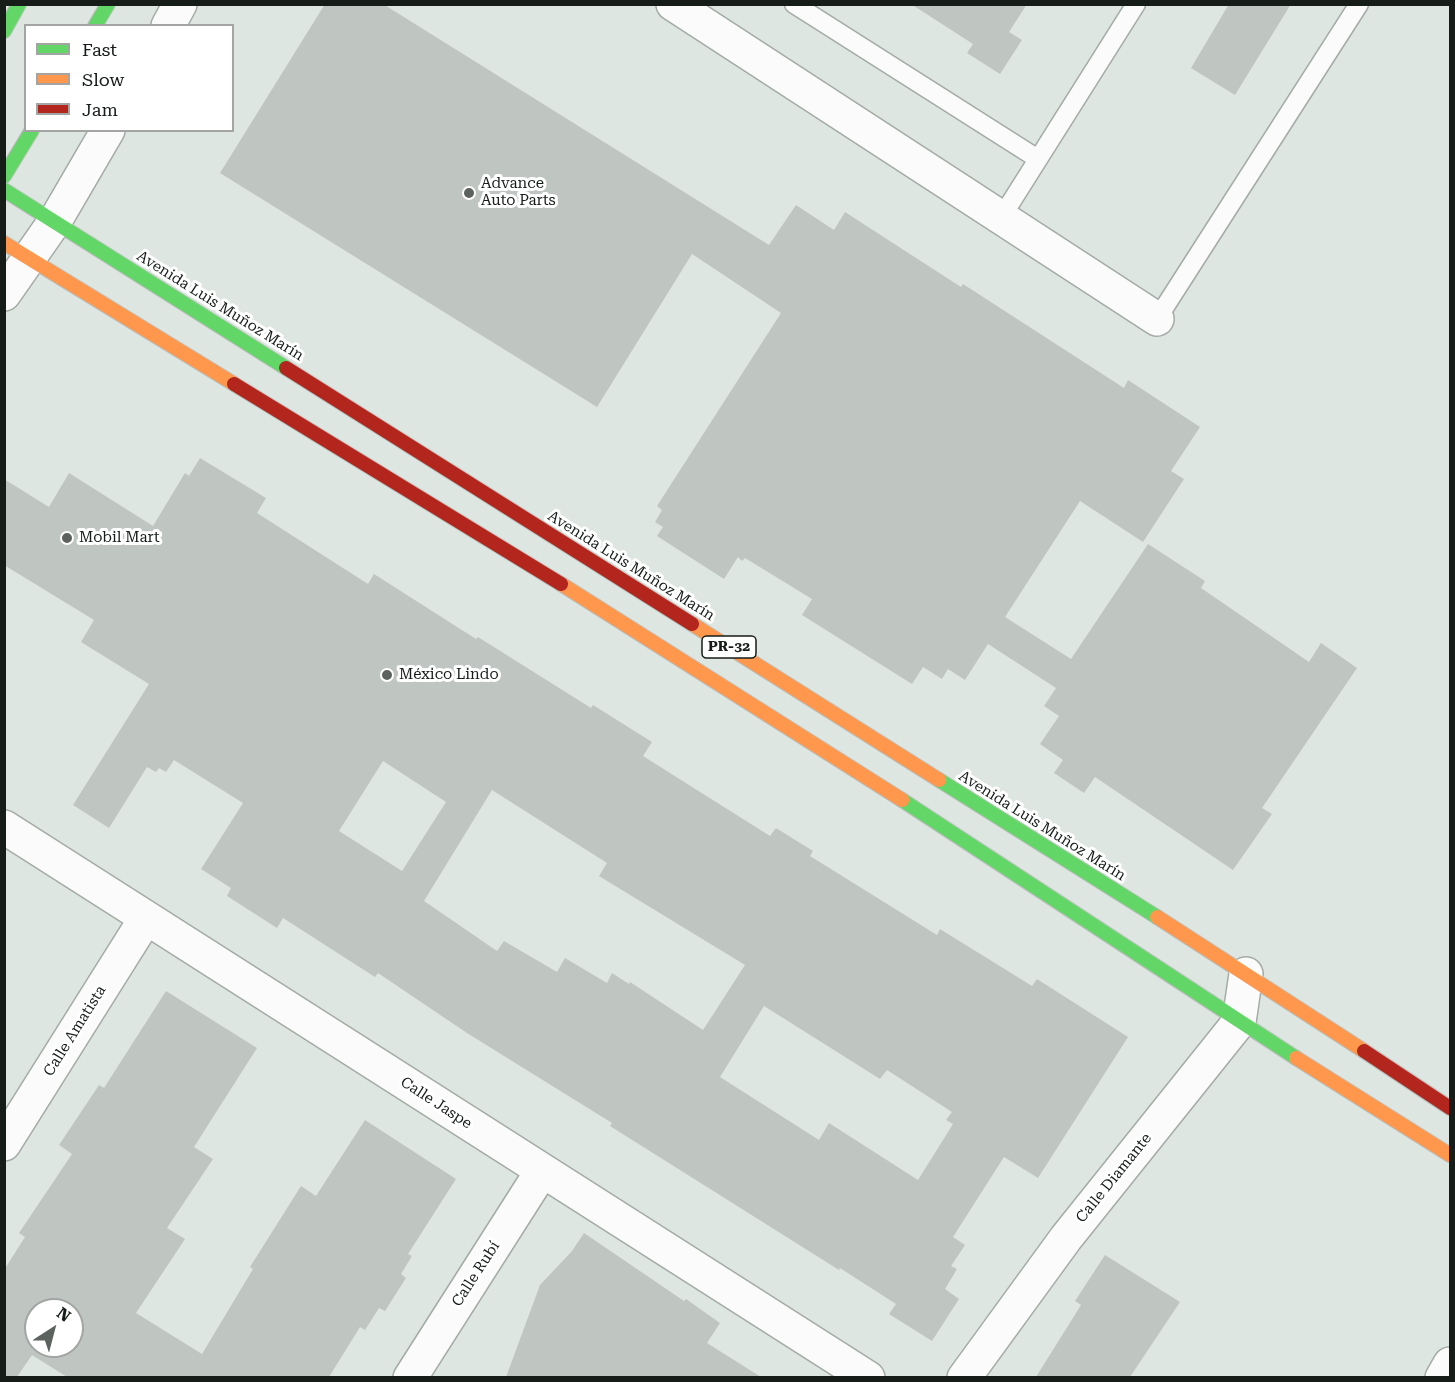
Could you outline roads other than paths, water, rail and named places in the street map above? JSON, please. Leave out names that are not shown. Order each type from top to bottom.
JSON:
[{"type":"main road","points":[[4,31],[19,4]]},
{"type":"main road","points":[[96,24],[108,4]]},
{"type":"main road","points":[[4,176],[31,132]]},
{"type":"main road","name":"Avenida Luis Muñoz Marín","points":[[4,190],[1246,974],[1450,1108]]},
{"type":"main road","name":"PR-32","points":[[17,251],[661,646],[943,826],[1239,1022],[1450,1155]]},
{"type":"street","points":[[169,24],[180,4]]},
{"type":"street","points":[[673,4],[1157,320]]},
{"type":"street","points":[[4,294],[17,251],[56,221],[107,132]]},
{"type":"street","name":"Calle Jaspe","points":[[4,827],[868,1377]]},
{"type":"street","name":"Calle Amatista","points":[[4,1144],[146,918]]},
{"type":"street","points":[[1239,1022],[1246,974]]},
{"type":"street","name":"Calle Diamante","points":[[964,1377],[1066,1238],[1239,1022]]},
{"type":"street","name":"Calle Rubí","points":[[410,1377],[542,1171]]},
{"type":"street","points":[[1442,1377],[1450,1364]]},
{"type":"lane","points":[[794,4],[1038,159]]},
{"type":"lane","points":[[1001,218],[1136,4]]},
{"type":"lane","points":[[1157,320],[1359,4]]},
{"type":"place","name":"Advance Auto Parts","points":[[469,193]]},
{"type":"place","name":"Mobil Mart","points":[[67,538]]},
{"type":"place","name":"México Lindo","points":[[387,675]]}]
